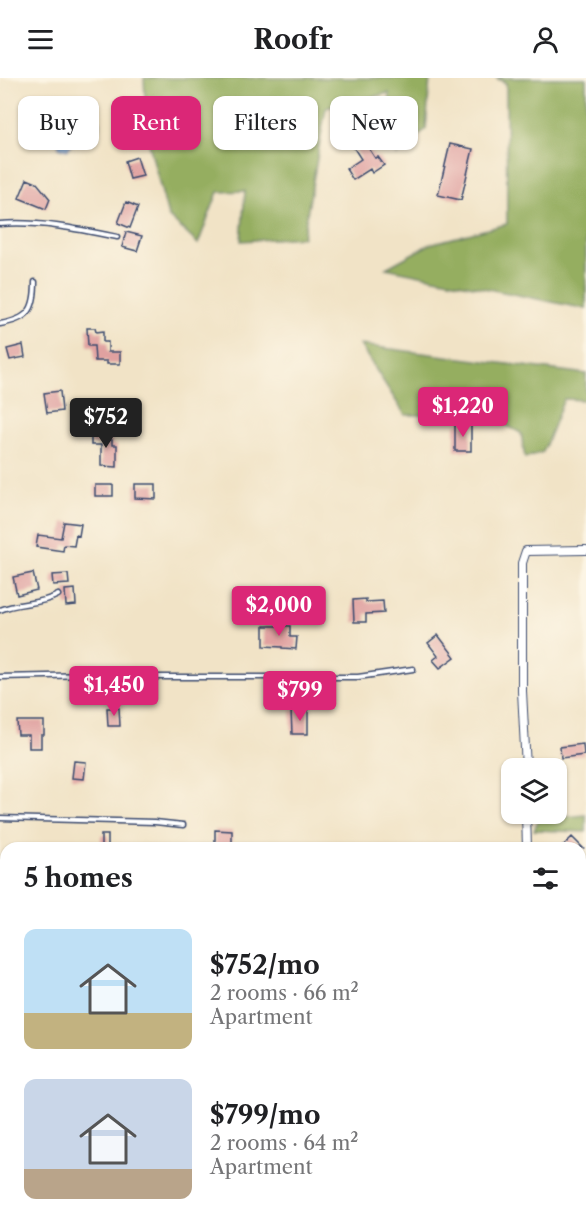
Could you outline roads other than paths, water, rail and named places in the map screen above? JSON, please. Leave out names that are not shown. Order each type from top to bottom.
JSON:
[{"type":"street","points":[[525,758],[522,692],[522,563],[526,551],[586,550]]},
{"type":"street","points":[[526,824],[527,842]]},
{"type":"lane","points":[[0,224],[21,222],[50,225],[117,237]]},
{"type":"lane","points":[[0,324],[20,318],[27,313],[33,305],[35,282]]},
{"type":"lane","points":[[0,610],[36,603],[58,595]]},
{"type":"lane","points":[[0,677],[93,675],[358,677],[413,669]]},
{"type":"lane","points":[[0,818],[155,822],[183,825]]}]
